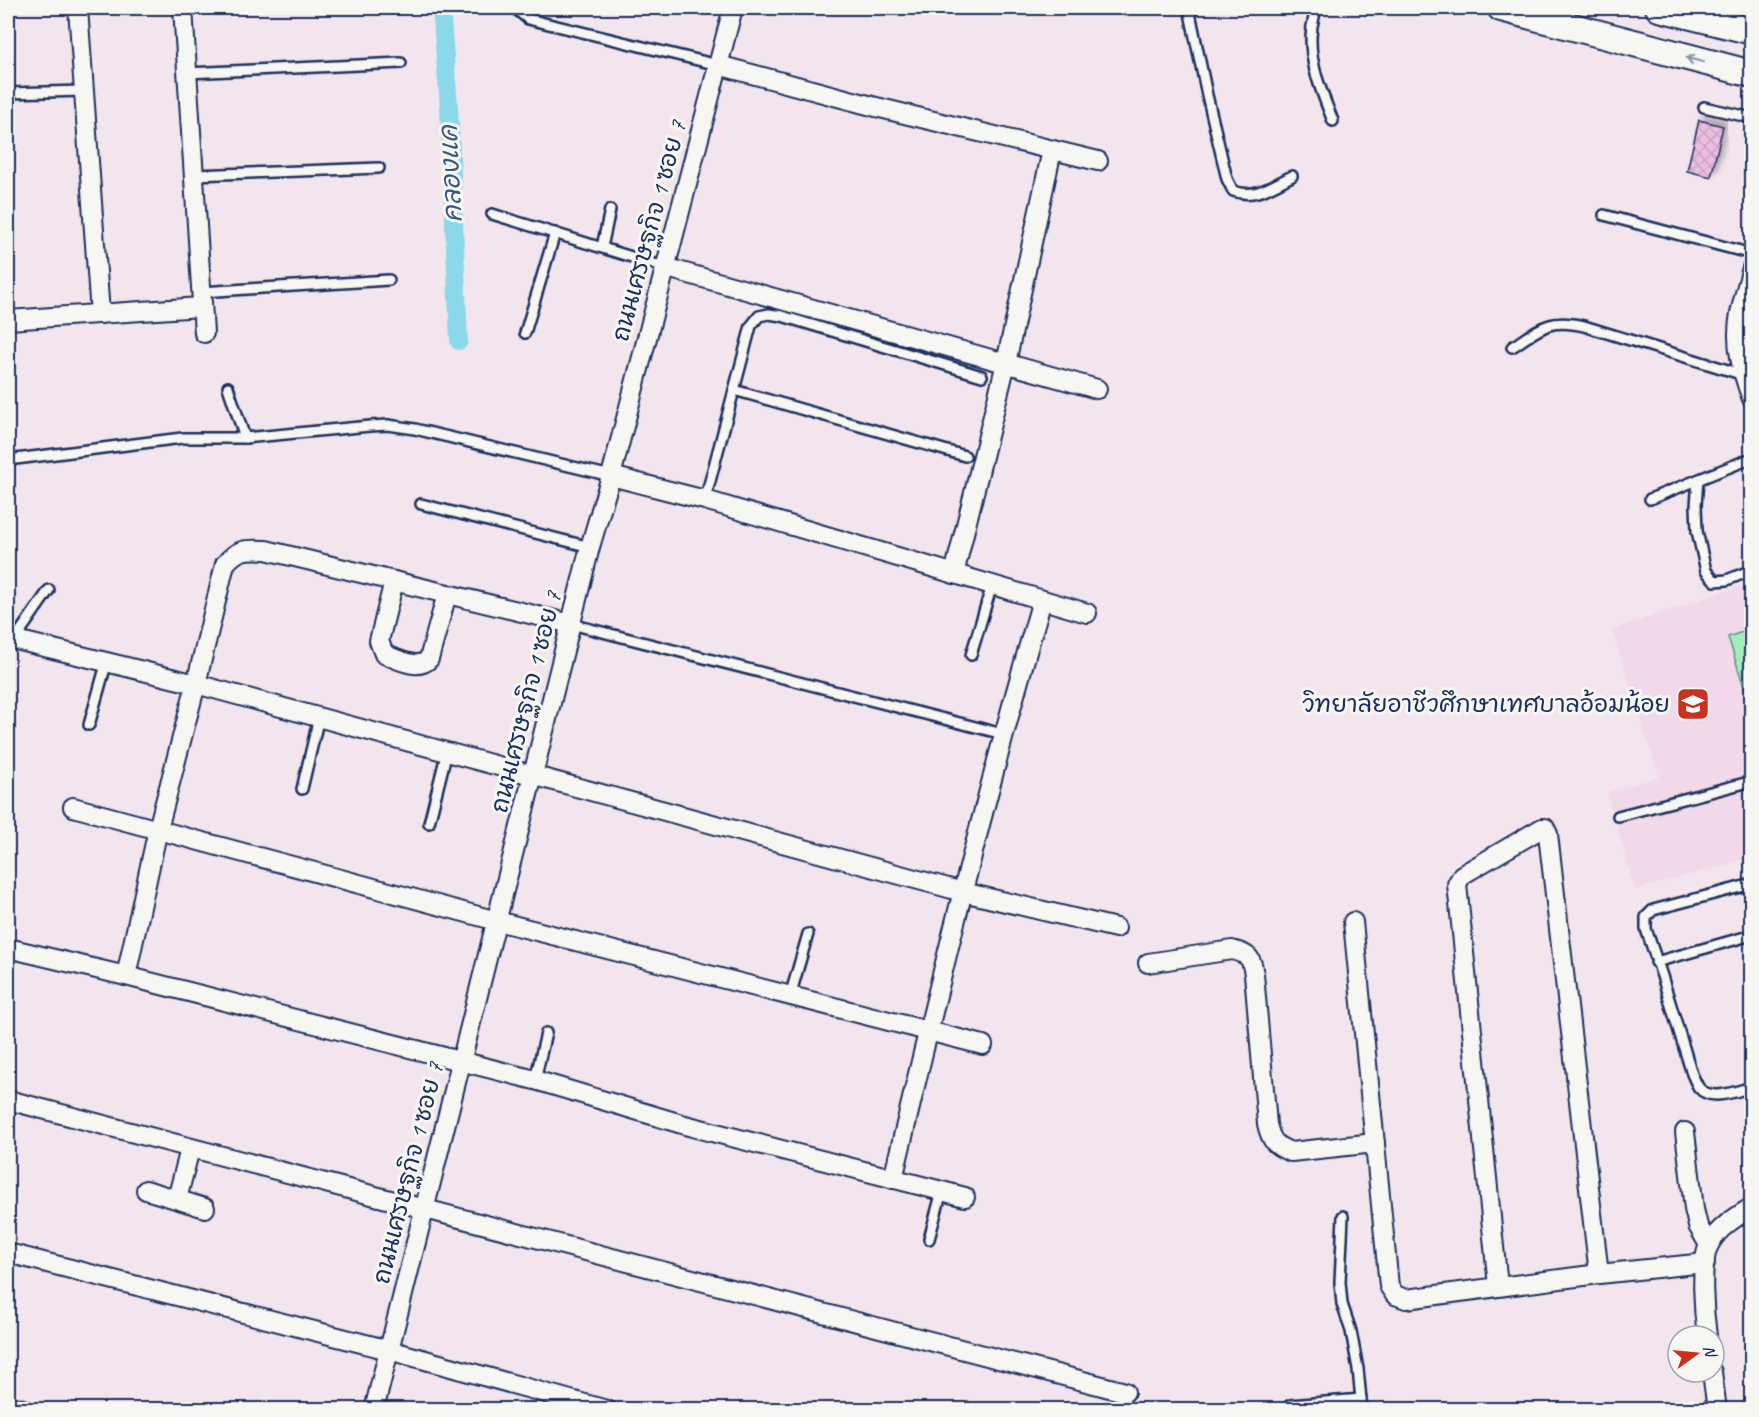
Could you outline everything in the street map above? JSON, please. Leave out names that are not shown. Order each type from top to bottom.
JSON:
[{"type":"main road","points":[[1501,8],[1752,74]]},
{"type":"main road","points":[[1659,8],[1752,31]]},
{"type":"street","points":[[78,8],[100,314]]},
{"type":"street","points":[[183,8],[204,333]]},
{"type":"street","name":"ถนนเศรษฐกิจ 1 ซอย 7","points":[[374,1410],[590,548],[611,476],[733,8]]},
{"type":"street","points":[[718,64],[872,106],[1098,161]]},
{"type":"street","points":[[954,574],[1006,363],[1052,150]]},
{"type":"street","points":[[664,267],[1097,389]]},
{"type":"street","points":[[1752,268],[1745,317],[1737,337],[1744,375],[1752,399]]},
{"type":"street","points":[[8,320],[100,314],[201,299]]},
{"type":"street","points":[[611,476],[705,500],[1087,613]]},
{"type":"street","points":[[126,976],[158,829],[225,564],[233,554],[248,549],[266,550],[571,624]]},
{"type":"street","points":[[394,581],[379,641],[384,654],[417,665],[425,664],[429,659],[447,594]]},
{"type":"street","points":[[893,1179],[1003,734],[1042,600]]},
{"type":"street","points":[[11,638],[196,684],[963,892],[1116,928]]},
{"type":"street","points":[[73,807],[497,921],[983,1045]]},
{"type":"street","points":[[1498,1286],[1457,884],[1462,875],[1542,828],[1545,828],[1548,834],[1599,1274]]},
{"type":"street","points":[[1353,922],[1389,1286],[1395,1295],[1406,1299],[1498,1286],[1705,1263]]},
{"type":"street","points":[[8,948],[535,1080],[686,1125],[965,1197]]},
{"type":"street","points":[[1148,963],[1232,950],[1245,954],[1251,959],[1254,974],[1267,1124],[1274,1142],[1278,1147],[1291,1152],[1375,1143]]},
{"type":"street","points":[[8,1100],[1125,1392]]},
{"type":"street","points":[[1685,1132],[1694,1209],[1698,1226],[1708,1245]]},
{"type":"street","points":[[177,1199],[190,1149]]},
{"type":"street","points":[[146,1190],[205,1208]]},
{"type":"street","points":[[1706,1324],[1703,1291],[1708,1245],[1721,1229],[1752,1207]]},
{"type":"street","points":[[8,1253],[389,1350],[607,1410]]},
{"type":"street","points":[[1714,1384],[1717,1410]]},
{"type":"street","points":[[8,1405],[26,1410]]},
{"type":"lane","points":[[516,8],[528,19],[718,64]]},
{"type":"lane","points":[[1189,8],[1227,178],[1233,191],[1244,195],[1257,193],[1292,176]]},
{"type":"lane","points":[[1317,8],[1311,36],[1311,58],[1333,121]]},
{"type":"lane","points":[[188,73],[401,63]]},
{"type":"lane","points":[[8,93],[83,90]]},
{"type":"lane","points":[[1704,107],[1752,118]]},
{"type":"lane","points":[[194,175],[379,168]]},
{"type":"lane","points":[[602,248],[610,210]]},
{"type":"lane","points":[[492,214],[664,267]]},
{"type":"lane","points":[[1604,215],[1752,254]]},
{"type":"lane","points":[[525,333],[555,233]]},
{"type":"lane","points":[[201,299],[389,280]]},
{"type":"lane","points":[[705,500],[752,326],[759,316],[782,315],[982,376]]},
{"type":"lane","points":[[1512,347],[1553,323],[1566,322],[1744,375]]},
{"type":"lane","points":[[228,387],[245,438]]},
{"type":"lane","points":[[734,390],[965,456]]},
{"type":"lane","points":[[8,460],[182,438],[245,438],[388,425],[415,429],[611,476]]},
{"type":"lane","points":[[1650,499],[1752,458]]},
{"type":"lane","points":[[1698,480],[1697,531],[1706,571],[1715,581],[1727,580],[1752,570]]},
{"type":"lane","points":[[421,504],[590,548]]},
{"type":"lane","points":[[971,655],[992,585]]},
{"type":"lane","points":[[11,638],[49,590]]},
{"type":"lane","points":[[571,624],[1003,734]]},
{"type":"lane","points":[[89,725],[107,661]]},
{"type":"lane","points":[[302,789],[319,717]]},
{"type":"lane","points":[[429,823],[447,752]]},
{"type":"lane","points":[[1618,816],[1745,783],[1752,779]]},
{"type":"lane","points":[[1752,884],[1653,910],[1646,917],[1646,929],[1656,962],[1698,1087],[1706,1093],[1723,1095],[1752,1088]]},
{"type":"lane","points":[[790,996],[808,934]]},
{"type":"lane","points":[[1656,962],[1752,935]]},
{"type":"lane","points":[[535,1080],[546,1033]]},
{"type":"lane","points":[[929,1239],[942,1191]]},
{"type":"lane","points":[[1290,1405],[1362,1404],[1359,1369],[1351,1331],[1341,1304],[1343,1216]]},
{"type":"shaded area","name":"วิทยาลัยอาชีวศึกษาเทศบาลอ้อมน้อย","points":[[1751,582],[1751,858],[1635,890],[1607,792],[1659,777],[1612,630]]},
{"type":"green space","points":[[1752,629],[1751,709],[1728,637]]},
{"type":"building","points":[[1699,120],[1723,126],[1711,177],[1687,171]]},
{"type":"waterway","name":"คลองแค","points":[[441,8],[449,106],[459,341]]},
{"type":"place","name":"วิทยาลัยอาชีวศึกษาเทศบาลอ้อมน้อย","points":[[1693,704]]}]
